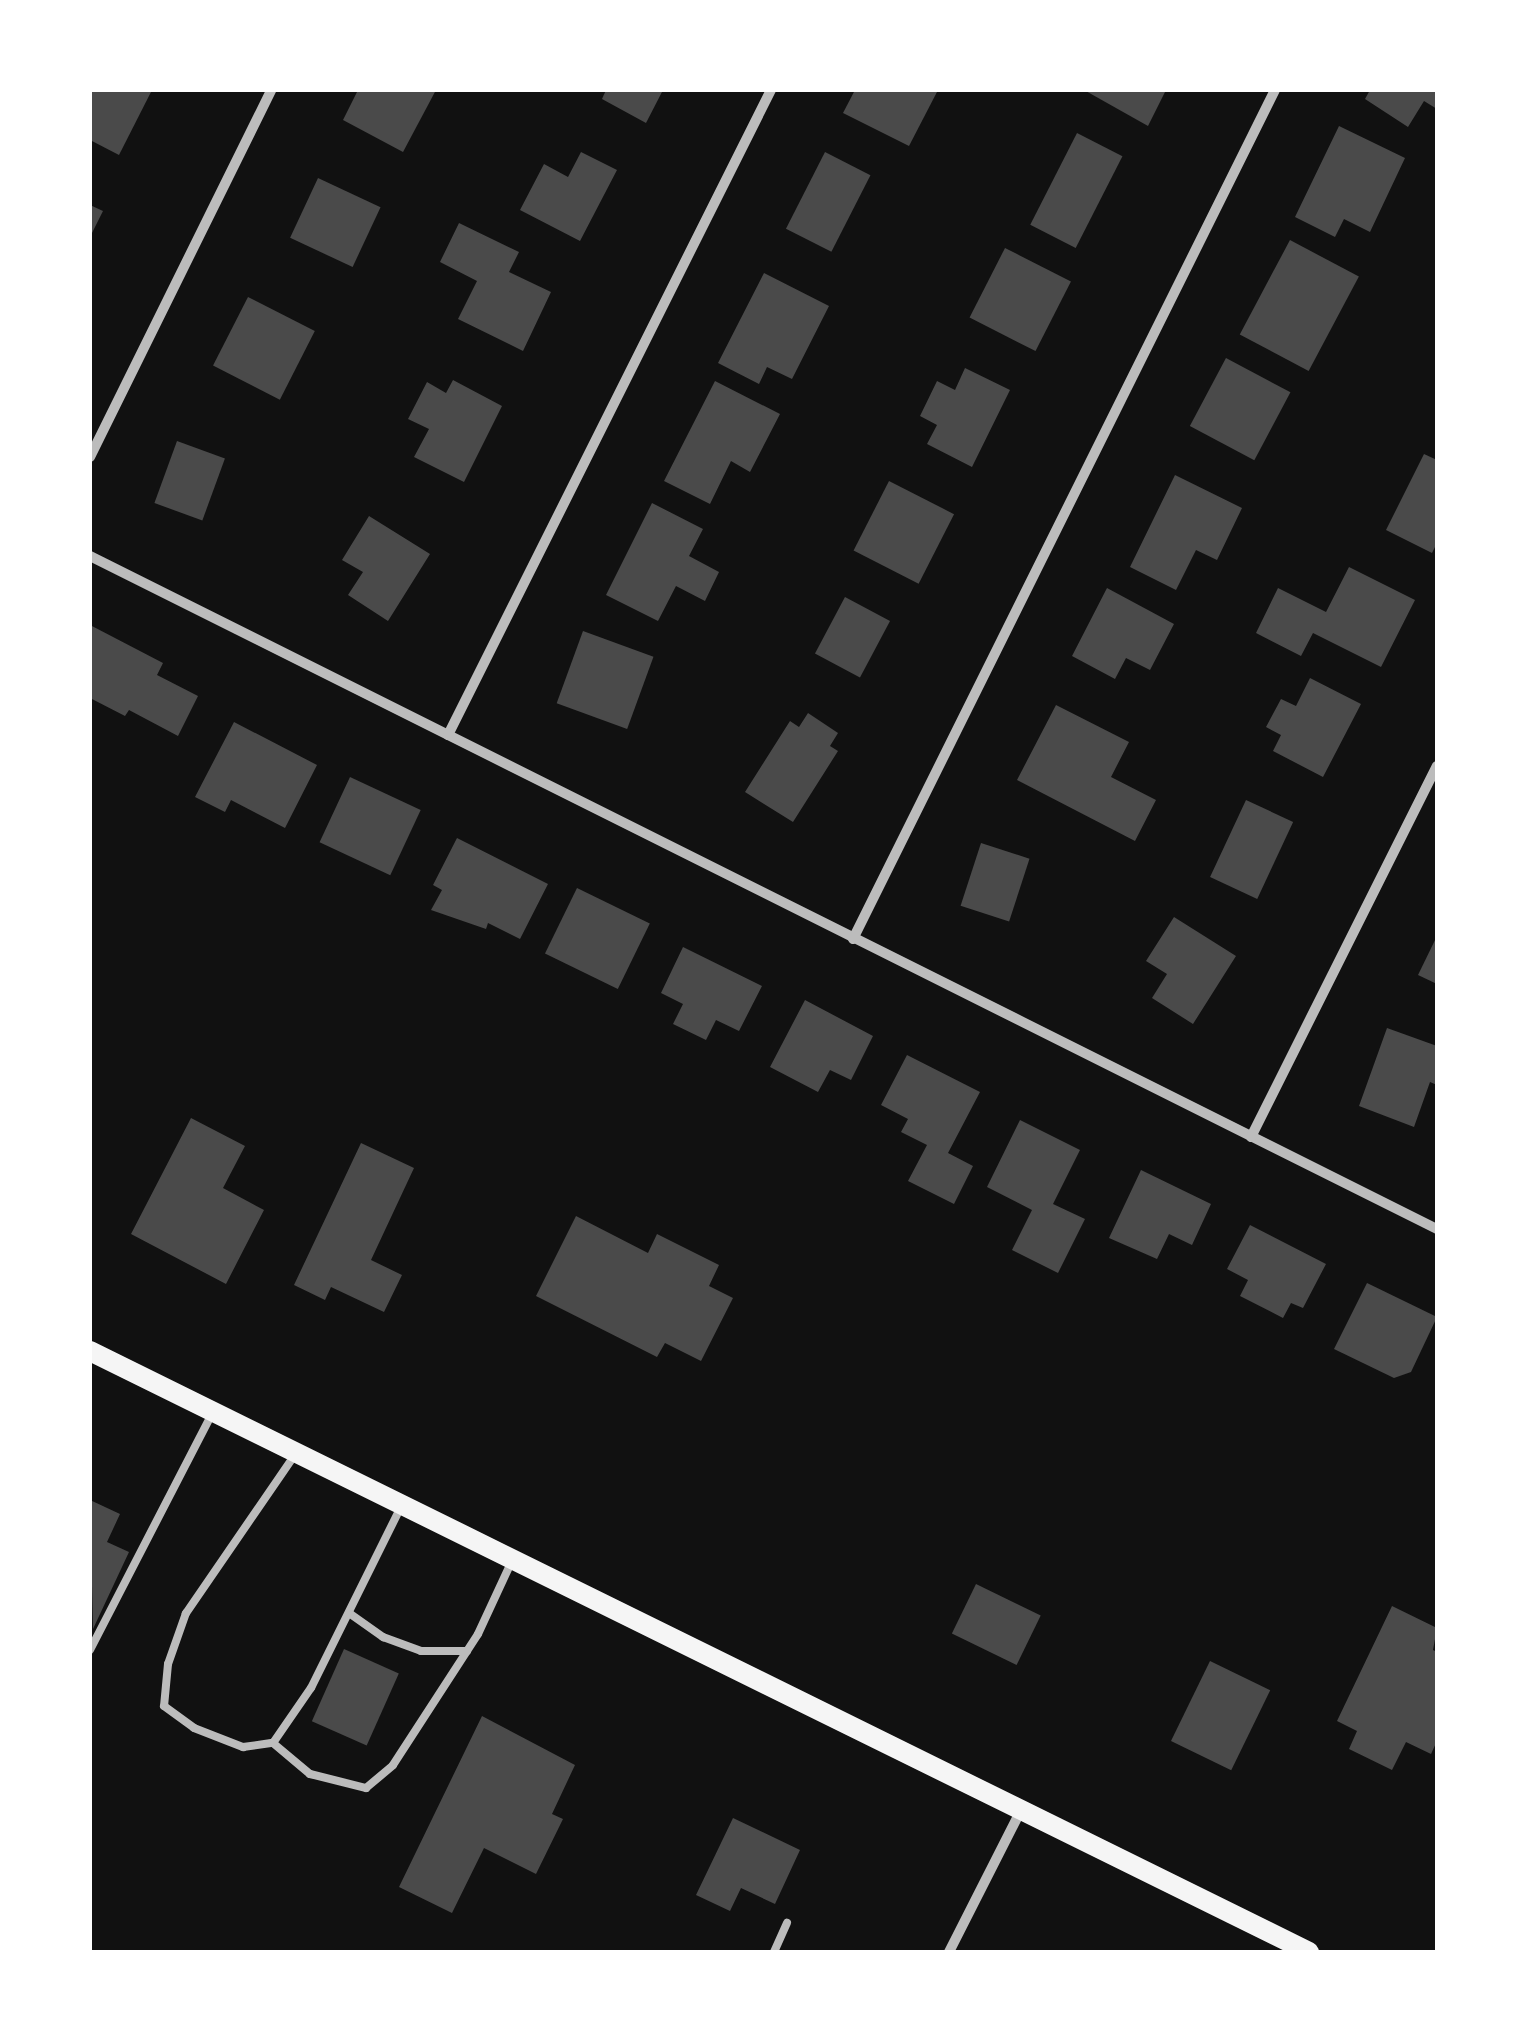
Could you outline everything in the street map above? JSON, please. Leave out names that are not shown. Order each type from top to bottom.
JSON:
[{"type":"main road","points":[[90,1351],[1310,1952]]},
{"type":"street","points":[[90,457],[271,90]]},
{"type":"street","points":[[448,735],[771,90]]},
{"type":"street","points":[[853,938],[1275,90]]},
{"type":"street","points":[[90,556],[1437,1229]]},
{"type":"street","points":[[1251,1137],[1437,766]]},
{"type":"street","points":[[949,1952],[1021,1809]]},
{"type":"lane","points":[[90,1650],[213,1412]]},
{"type":"lane","points":[[296,1452],[186,1613],[168,1664],[164,1706],[194,1728],[243,1746],[274,1743],[310,1774],[366,1788],[393,1765],[467,1650],[513,1559]]},
{"type":"lane","points":[[274,1743],[311,1688],[402,1504]]},
{"type":"lane","points":[[349,1613],[383,1637],[421,1651],[467,1650]]},
{"type":"lane","points":[[774,1952],[787,1923]]},
{"type":"building","points":[[90,90],[152,90],[119,155],[90,140]]},
{"type":"building","points":[[358,90],[436,90],[403,152],[343,120]]},
{"type":"building","points":[[606,90],[663,90],[646,123],[602,99]]},
{"type":"building","points":[[855,90],[938,90],[909,146],[843,113]]},
{"type":"building","points":[[1084,90],[1166,90],[1148,126]]},
{"type":"building","points":[[1370,90],[1437,90],[1437,109],[1424,101],[1408,127],[1365,99]]},
{"type":"building","points":[[1339,126],[1405,158],[1370,232],[1344,219],[1335,237],[1295,217]]},
{"type":"building","points":[[1077,133],[1122,156],[1076,248],[1030,225]]},
{"type":"building","points":[[581,152],[617,170],[580,241],[520,210],[544,164],[568,177]]},
{"type":"building","points":[[825,152],[870,175],[831,252],[786,229]]},
{"type":"building","points":[[318,178],[381,207],[353,267],[290,238]]},
{"type":"building","points":[[90,205],[103,211],[90,237]]},
{"type":"building","points":[[459,223],[519,252],[509,272],[551,292],[523,351],[458,319],[477,281],[440,262]]},
{"type":"building","points":[[1290,240],[1359,277],[1309,371],[1240,334]]},
{"type":"building","points":[[1005,248],[1071,282],[1036,351],[970,317]]},
{"type":"building","points":[[764,273],[829,306],[792,379],[767,367],[759,384],[718,363]]},
{"type":"building","points":[[248,297],[315,331],[280,400],[213,366]]},
{"type":"building","points":[[1226,358],[1290,392],[1254,460],[1190,426]]},
{"type":"building","points":[[965,368],[1010,390],[972,467],[927,444],[937,425],[920,416],[937,381],[955,390]]},
{"type":"building","points":[[453,380],[502,406],[464,482],[414,457],[429,429],[408,419],[427,382],[446,393]]},
{"type":"building","points":[[715,381],[780,414],[750,472],[731,461],[710,504],[664,481]]},
{"type":"building","points":[[177,441],[225,458],[202,520],[154,503]]},
{"type":"building","points":[[1424,454],[1437,460],[1437,543],[1432,553],[1386,530]]},
{"type":"building","points":[[1175,475],[1242,508],[1217,560],[1196,550],[1176,590],[1130,567]]},
{"type":"building","points":[[889,481],[954,514],[919,584],[854,550]]},
{"type":"building","points":[[652,503],[703,529],[689,556],[719,572],[705,601],[676,586],[658,621],[606,595]]},
{"type":"building","points":[[369,516],[430,554],[388,621],[348,595],[363,572],[342,560]]},
{"type":"building","points":[[1349,567],[1415,600],[1381,667],[1313,633],[1301,656],[1256,633],[1278,588],[1326,612]]},
{"type":"building","points":[[1107,588],[1174,624],[1150,670],[1126,658],[1115,679],[1072,656]]},
{"type":"building","points":[[845,597],[890,621],[860,677],[815,654]]},
{"type":"building","points":[[90,625],[163,663],[157,675],[198,696],[178,736],[129,710],[125,716],[90,698]]},
{"type":"building","points":[[583,631],[653,657],[627,729],[557,703]]},
{"type":"building","points":[[1310,678],[1361,704],[1323,777],[1273,751],[1281,735],[1266,727],[1281,699],[1296,706]]},
{"type":"building","points":[[1056,705],[1129,742],[1111,777],[1156,800],[1135,841],[1017,780]]},
{"type":"building","points":[[808,713],[838,733],[830,746],[838,751],[793,822],[745,792],[790,721],[799,727]]},
{"type":"building","points":[[234,722],[317,765],[285,828],[231,800],[225,812],[195,797]]},
{"type":"building","points":[[350,777],[421,810],[390,875],[320,842]]},
{"type":"building","points":[[1246,800],[1293,822],[1257,899],[1210,877]]},
{"type":"building","points":[[457,838],[548,884],[520,939],[488,923],[486,929],[431,910],[442,890],[433,885]]},
{"type":"building","points":[[981,843],[1030,859],[1009,922],[961,906]]},
{"type":"building","points":[[577,888],[650,924],[618,989],[545,954]]},
{"type":"building","points":[[1174,917],[1236,956],[1193,1024],[1152,998],[1167,974],[1146,961]]},
{"type":"building","points":[[1437,936],[1437,984],[1418,975]]},
{"type":"building","points":[[683,947],[762,986],[739,1031],[716,1020],[706,1040],[673,1024],[683,1004],[661,993]]},
{"type":"building","points":[[805,1000],[873,1036],[851,1080],[830,1070],[818,1092],[770,1067]]},
{"type":"building","points":[[1387,1028],[1437,1046],[1437,1085],[1430,1082],[1414,1127],[1359,1106]]},
{"type":"building","points":[[907,1055],[980,1092],[948,1153],[973,1166],[954,1204],[908,1181],[927,1145],[901,1132],[908,1119],[881,1105]]},
{"type":"building","points":[[191,1118],[245,1146],[223,1188],[264,1210],[226,1284],[131,1234]]},
{"type":"building","points":[[1020,1120],[1080,1150],[1053,1204],[1085,1219],[1058,1273],[1012,1250],[1032,1210],[987,1187]]},
{"type":"building","points":[[361,1143],[414,1168],[371,1260],[402,1275],[384,1312],[331,1287],[325,1300],[294,1285]]},
{"type":"building","points":[[1141,1170],[1211,1204],[1192,1245],[1169,1234],[1157,1259],[1109,1238]]},
{"type":"building","points":[[576,1216],[648,1253],[657,1234],[719,1265],[709,1286],[733,1298],[701,1361],[665,1343],[657,1357],[536,1296]]},
{"type":"building","points":[[1250,1225],[1326,1264],[1303,1308],[1291,1303],[1283,1318],[1240,1296],[1248,1280],[1227,1269]]},
{"type":"building","points":[[1367,1283],[1437,1317],[1411,1372],[1394,1378],[1334,1349]]},
{"type":"building","points":[[90,1500],[120,1514],[107,1542],[129,1552],[93,1629]]},
{"type":"building","points":[[976,1584],[1041,1616],[1017,1665],[952,1633]]},
{"type":"building","points":[[1392,1606],[1437,1628],[1433,1650],[1437,1652],[1437,1741],[1431,1754],[1406,1742],[1392,1770],[1349,1749],[1357,1731],[1337,1721]]},
{"type":"building","points":[[344,1649],[399,1673],[367,1746],[312,1721]]},
{"type":"building","points":[[1210,1661],[1270,1690],[1231,1770],[1171,1741]]},
{"type":"building","points":[[482,1716],[575,1765],[552,1814],[563,1819],[536,1874],[484,1848],[452,1913],[399,1887]]},
{"type":"building","points":[[733,1818],[800,1850],[775,1904],[741,1888],[730,1911],[696,1895]]}]
